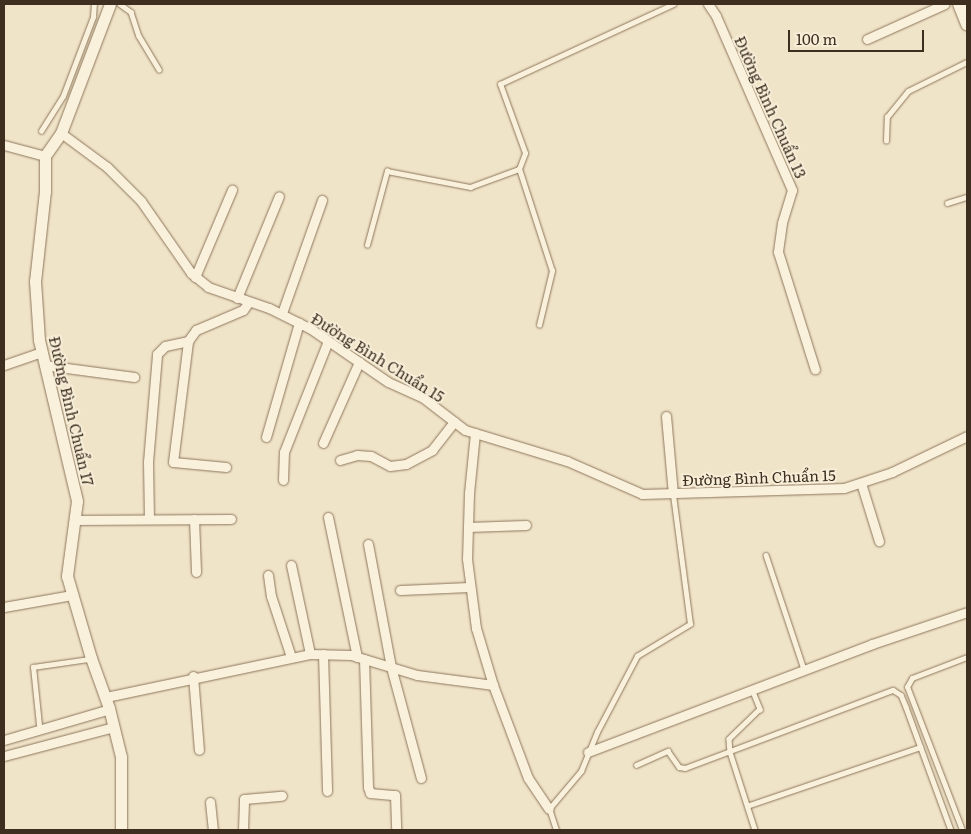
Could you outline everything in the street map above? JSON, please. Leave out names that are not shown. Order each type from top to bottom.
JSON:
[{"type":"main road","points":[[959,4],[967,24]]},
{"type":"street","points":[[4,145],[45,156],[61,133],[110,4]]},
{"type":"street","name":"Đường Bình Chuẩn 13","points":[[708,4],[716,16],[792,190],[782,223],[778,252],[815,369]]},
{"type":"street","points":[[867,39],[945,4]]},
{"type":"street","name":"Đường Bình Chuẩn 15","points":[[61,133],[107,167],[141,201],[195,277],[208,287],[248,303],[282,313],[328,340],[388,382],[422,398],[454,422],[475,434],[567,461],[642,494],[673,494],[696,490],[828,490],[861,483],[967,436]]},
{"type":"street","name":"Đường Bình Chuẩn 17","points":[[45,156],[45,191],[35,282],[41,352],[74,480],[77,501],[67,560],[72,596],[91,658],[106,696],[114,727],[123,780],[121,830]]},
{"type":"street","points":[[195,277],[232,190]]},
{"type":"street","points":[[237,298],[278,196]]},
{"type":"street","points":[[282,313],[322,200]]},
{"type":"street","points":[[226,467],[173,462],[188,341],[196,330],[243,310],[248,303]]},
{"type":"street","points":[[266,437],[299,323]]},
{"type":"street","points":[[283,480],[284,452],[328,340]]},
{"type":"street","points":[[148,519],[148,462],[157,354],[165,346],[188,341]]},
{"type":"street","points":[[4,365],[41,352]]},
{"type":"street","points":[[323,442],[359,362]]},
{"type":"street","points":[[44,365],[134,377]]},
{"type":"street","points":[[666,416],[673,494]]},
{"type":"street","points":[[340,460],[357,455],[371,456],[390,466],[406,464],[432,450],[454,422]]},
{"type":"street","points":[[475,434],[468,528],[470,587],[476,628],[493,685],[528,778],[549,809]]},
{"type":"street","points":[[861,483],[879,541]]},
{"type":"street","points":[[328,517],[360,658],[368,788],[370,793],[395,795],[396,830]]},
{"type":"street","points":[[194,519],[196,572]]},
{"type":"street","points":[[74,520],[231,520]]},
{"type":"street","points":[[468,528],[526,525]]},
{"type":"street","points":[[368,544],[392,667],[421,778]]},
{"type":"street","points":[[291,564],[310,654]]},
{"type":"street","points":[[268,575],[271,596],[292,657]]},
{"type":"street","points":[[400,590],[470,587]]},
{"type":"street","points":[[4,606],[72,596]]},
{"type":"street","points":[[588,752],[804,669],[967,612]]},
{"type":"street","points":[[106,696],[193,676],[310,654],[360,658],[417,675],[493,685]]},
{"type":"street","points":[[323,654],[327,791]]},
{"type":"street","points":[[193,676],[199,750]]},
{"type":"street","points":[[4,740],[110,709]]},
{"type":"street","points":[[4,756],[114,727]]},
{"type":"street","points":[[243,830],[244,799],[282,796]]},
{"type":"street","points":[[210,802],[213,830]]},
{"type":"lane","points":[[41,131],[63,96],[93,17],[94,4]]},
{"type":"lane","points":[[539,325],[552,272],[519,169],[525,153],[500,84],[673,4]]},
{"type":"lane","points":[[122,5],[131,12],[139,36],[159,69]]},
{"type":"lane","points":[[886,141],[888,117],[908,90],[967,62]]},
{"type":"lane","points":[[367,245],[387,170],[470,187],[519,169]]},
{"type":"lane","points":[[947,204],[967,197]]},
{"type":"lane","points":[[556,830],[549,809],[580,771],[637,656],[690,624],[673,494]]},
{"type":"lane","points":[[766,555],[804,669]]},
{"type":"lane","points":[[962,830],[907,687],[912,678],[967,657]]},
{"type":"lane","points":[[39,725],[33,667],[91,658]]},
{"type":"lane","points":[[752,689],[760,709],[729,739],[730,752],[755,830]]},
{"type":"lane","points":[[636,765],[668,751],[679,767],[685,768],[894,690],[901,696],[951,830]]},
{"type":"lane","points":[[747,806],[920,747]]}]
